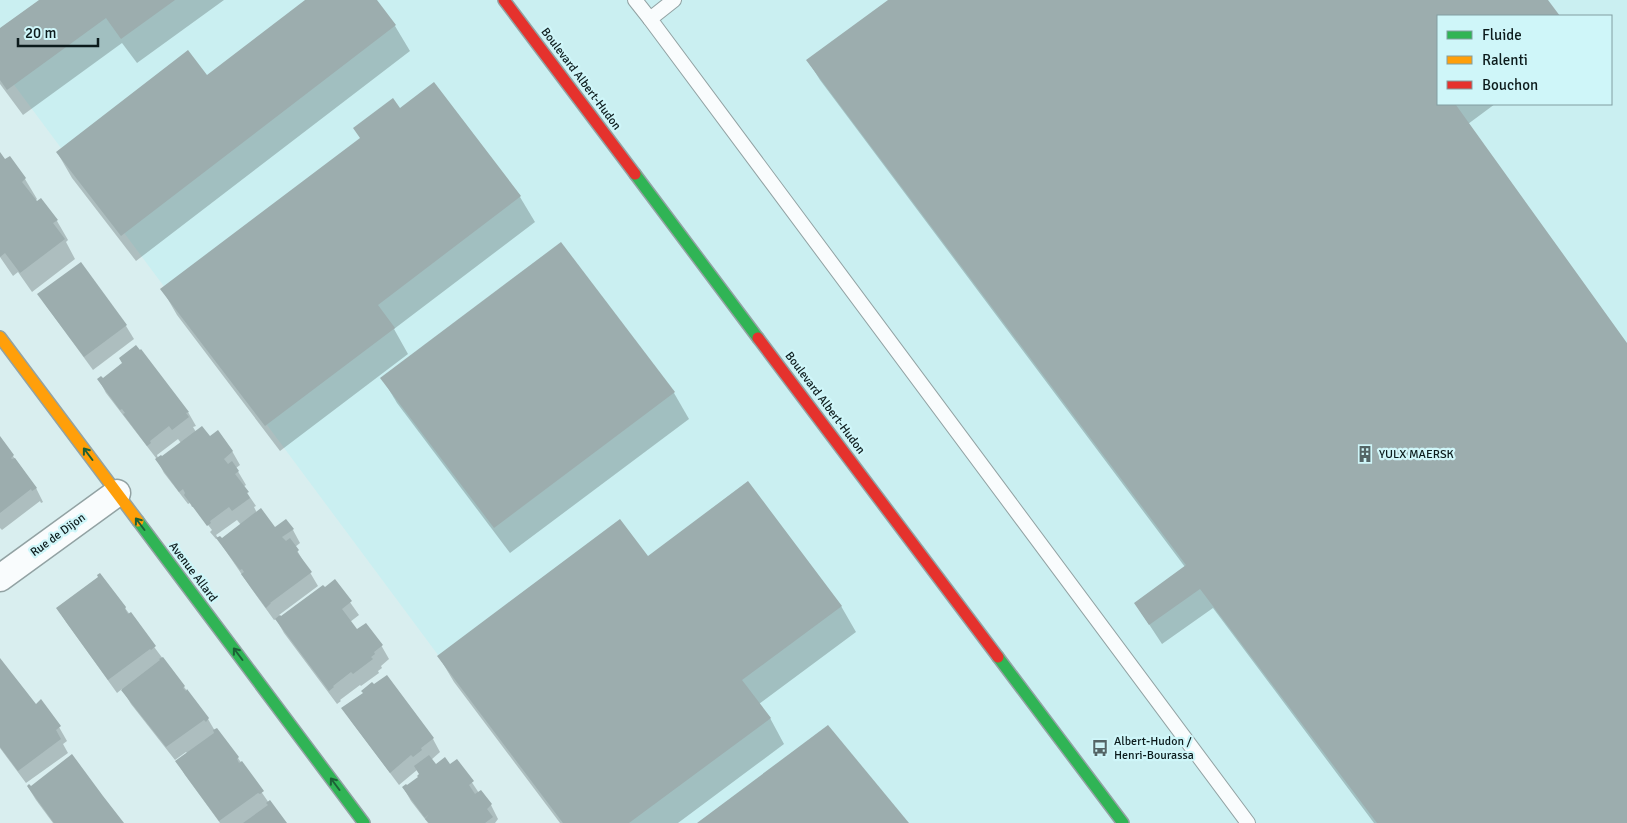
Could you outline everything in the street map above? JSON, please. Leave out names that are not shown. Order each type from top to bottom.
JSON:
[{"type":"street","name":"Boulevard Albert-Hudon","points":[[504,0],[1123,823]]},
{"type":"street","name":"Avenue Allard","points":[[0,337],[364,823]]},
{"type":"street","name":"Rue de Dijon","points":[[0,578],[117,493]]},
{"type":"lane","points":[[635,0],[1248,823]]},
{"type":"lane","points":[[650,19],[674,0]]},
{"type":"shaded area","points":[[0,0],[1627,0],[1627,823],[563,823],[0,66]]},
{"type":"building","points":[[39,0],[175,0],[121,39],[106,18],[7,90],[0,80],[0,28]]},
{"type":"building","points":[[305,0],[377,0],[396,25],[121,236],[56,152],[188,50],[207,75]]},
{"type":"building","name":"YULX MAERSK","points":[[888,0],[1548,0],[1559,15],[1437,15],[1437,105],[1456,105],[1627,343],[1627,823],[1377,823],[1200,589],[1149,625],[1134,603],[1186,565],[806,60]]},
{"type":"building","points":[[434,82],[521,196],[378,305],[395,328],[265,426],[160,289],[360,138],[353,128],[393,98],[400,108]]},
{"type":"building","points":[[0,152],[5,159],[10,156],[26,178],[22,182],[37,201],[41,198],[58,220],[53,223],[65,239],[20,273],[5,253],[0,257]]},
{"type":"building","points":[[561,242],[675,392],[494,528],[380,378]]},
{"type":"building","points":[[81,262],[127,325],[84,357],[37,294]]},
{"type":"building","points":[[136,345],[189,412],[186,413],[189,417],[172,430],[169,426],[150,441],[151,443],[147,446],[123,414],[125,413],[122,409],[120,410],[97,379],[101,376],[103,378],[122,363],[119,358]]},
{"type":"building","points":[[202,426],[210,436],[218,430],[233,451],[224,459],[228,464],[232,461],[239,471],[235,474],[249,492],[247,493],[250,498],[232,511],[229,507],[210,521],[211,523],[207,526],[184,495],[183,489],[179,492],[155,459],[162,456]]},
{"type":"building","points":[[0,436],[14,455],[11,458],[15,458],[37,488],[32,491],[31,489],[0,513]]},
{"type":"building","points":[[748,481],[842,606],[742,680],[771,718],[629,823],[563,823],[437,656],[620,519],[648,556]]},
{"type":"building","points":[[261,508],[275,527],[286,519],[294,529],[282,537],[286,541],[290,538],[299,550],[297,552],[312,572],[266,608],[241,574],[244,572],[242,569],[240,570],[216,538],[220,536],[222,538]]},
{"type":"building","points":[[100,573],[126,607],[125,609],[128,614],[131,612],[156,646],[108,680],[56,608],[98,577],[97,575]]},
{"type":"building","points":[[335,579],[352,601],[342,609],[357,629],[366,623],[383,645],[374,652],[375,654],[371,657],[373,659],[353,674],[351,672],[329,691],[275,619],[323,585],[325,587]]},
{"type":"building","points":[[163,657],[185,686],[183,688],[186,691],[187,689],[209,718],[206,722],[204,720],[166,747],[121,690]]},
{"type":"building","points":[[0,658],[36,704],[41,699],[61,726],[56,730],[61,739],[18,771],[0,747]]},
{"type":"building","points":[[387,675],[434,738],[421,748],[422,750],[413,757],[411,755],[390,773],[341,708],[363,693],[361,691],[372,682],[374,684]]},
{"type":"building","points":[[828,725],[909,823],[697,823]]},
{"type":"building","points":[[217,728],[239,757],[237,759],[239,763],[242,761],[264,791],[260,794],[258,793],[219,821],[175,761],[214,733],[213,730]]},
{"type":"building","points":[[72,754],[124,823],[54,823],[27,786],[29,784],[31,786]]},
{"type":"building","points":[[429,755],[436,764],[445,757],[450,764],[457,759],[474,781],[469,785],[475,794],[481,790],[492,804],[487,809],[493,817],[485,823],[429,823],[425,819],[429,814],[425,818],[402,787],[418,777],[419,774],[414,766]]},
{"type":"building","points":[[270,800],[287,823],[243,823],[268,805],[266,803]]},
{"type":"traffic: fast","points":[[635,174],[758,338]]},
{"type":"traffic: fast","points":[[138,521],[364,823]]},
{"type":"traffic: fast","points":[[998,657],[1123,823]]},
{"type":"traffic: slow","points":[[0,337],[138,521]]},
{"type":"traffic: jam","points":[[504,0],[635,174]]},
{"type":"traffic: jam","points":[[758,338],[998,657]]},
{"type":"place","name":"YULX MAERSK","points":[[1365,454]]},
{"type":"place","name":"Albert-Hudon / Henri-Bourassa","points":[[1100,748]]}]
